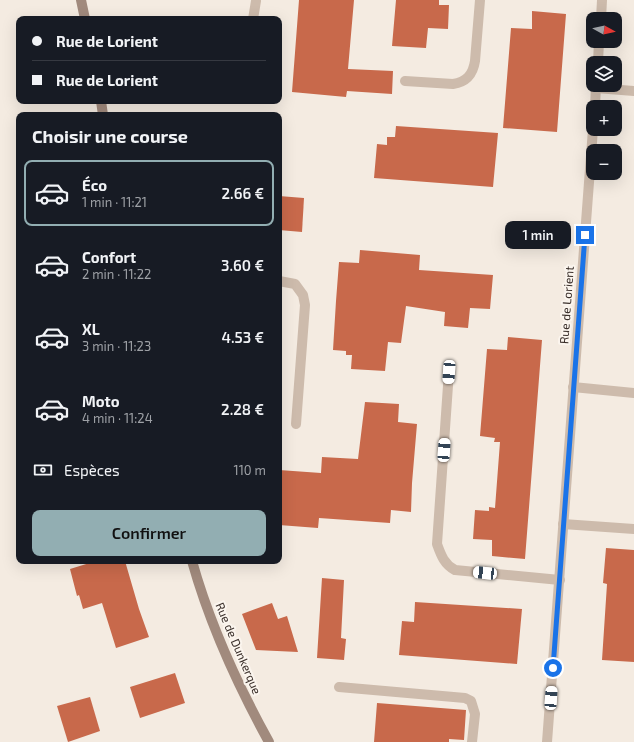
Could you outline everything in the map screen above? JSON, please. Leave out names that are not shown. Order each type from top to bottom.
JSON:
[{"type":"street","points":[[81,0],[84,16]]},
{"type":"street","points":[[405,81],[453,84],[461,83],[468,78],[474,71],[480,0]]},
{"type":"street","points":[[601,12],[602,0]]},
{"type":"street","points":[[254,16],[256,1]]},
{"type":"street","points":[[622,89],[634,91]]},
{"type":"street","name":"Rue de Lorient","points":[[548,742],[592,136]]},
{"type":"street","points":[[282,281],[294,284],[303,295],[305,305],[296,424]]},
{"type":"street","points":[[449,372],[437,544],[440,554],[448,566],[455,570],[560,580]]},
{"type":"street","points":[[573,387],[634,393]]},
{"type":"street","points":[[564,524],[634,529]]},
{"type":"street","name":"Rue de Dunkerque","points":[[193,564],[215,631],[240,689],[269,742]]},
{"type":"street","points":[[339,687],[465,698],[471,701],[474,710],[472,742]]},
{"type":"building","points":[[299,0],[354,0],[348,69],[393,71],[392,94],[347,91],[346,97],[292,92]]},
{"type":"building","points":[[396,0],[439,0],[439,5],[449,5],[448,29],[428,28],[426,48],[392,46]]},
{"type":"building","points":[[532,11],[566,14],[557,132],[503,128],[511,28],[532,29]]},
{"type":"building","points":[[396,126],[498,133],[493,187],[374,178],[377,144],[387,145],[387,137],[395,137]]},
{"type":"building","points":[[282,196],[304,198],[302,232],[282,230]]},
{"type":"building","points":[[360,250],[420,255],[419,270],[493,275],[490,309],[470,308],[468,328],[444,326],[445,312],[406,306],[401,343],[388,342],[385,371],[351,369],[352,355],[346,355],[346,351],[333,350],[336,301],[339,262],[359,263]]},
{"type":"building","points":[[508,337],[542,340],[525,559],[492,556],[492,540],[473,539],[475,510],[489,511],[489,507],[495,508],[500,442],[494,442],[495,438],[480,436],[487,349],[507,350]]},
{"type":"building","points":[[365,402],[399,404],[398,422],[417,424],[411,512],[391,510],[390,523],[319,518],[318,528],[282,525],[282,470],[321,473],[322,457],[358,459]]},
{"type":"building","points":[[606,548],[634,550],[634,662],[602,660],[607,584],[603,583]]},
{"type":"building","points":[[86,564],[126,564],[149,637],[116,648],[102,603],[83,609],[79,595],[77,596],[70,569]]},
{"type":"building","points":[[322,578],[344,580],[341,638],[346,639],[344,660],[317,658]]},
{"type":"building","points":[[415,602],[522,609],[517,664],[399,655],[402,621],[414,622]]},
{"type":"building","points":[[272,603],[278,619],[287,616],[298,652],[256,650],[242,614]]},
{"type":"building","points":[[175,673],[185,703],[140,718],[130,687]]},
{"type":"building","points":[[90,697],[100,731],[68,742],[57,706]]},
{"type":"building","points":[[377,703],[466,710],[464,740],[449,739],[449,742],[374,742]]},
{"type":"route","points":[[553,668],[585,235]]}]
